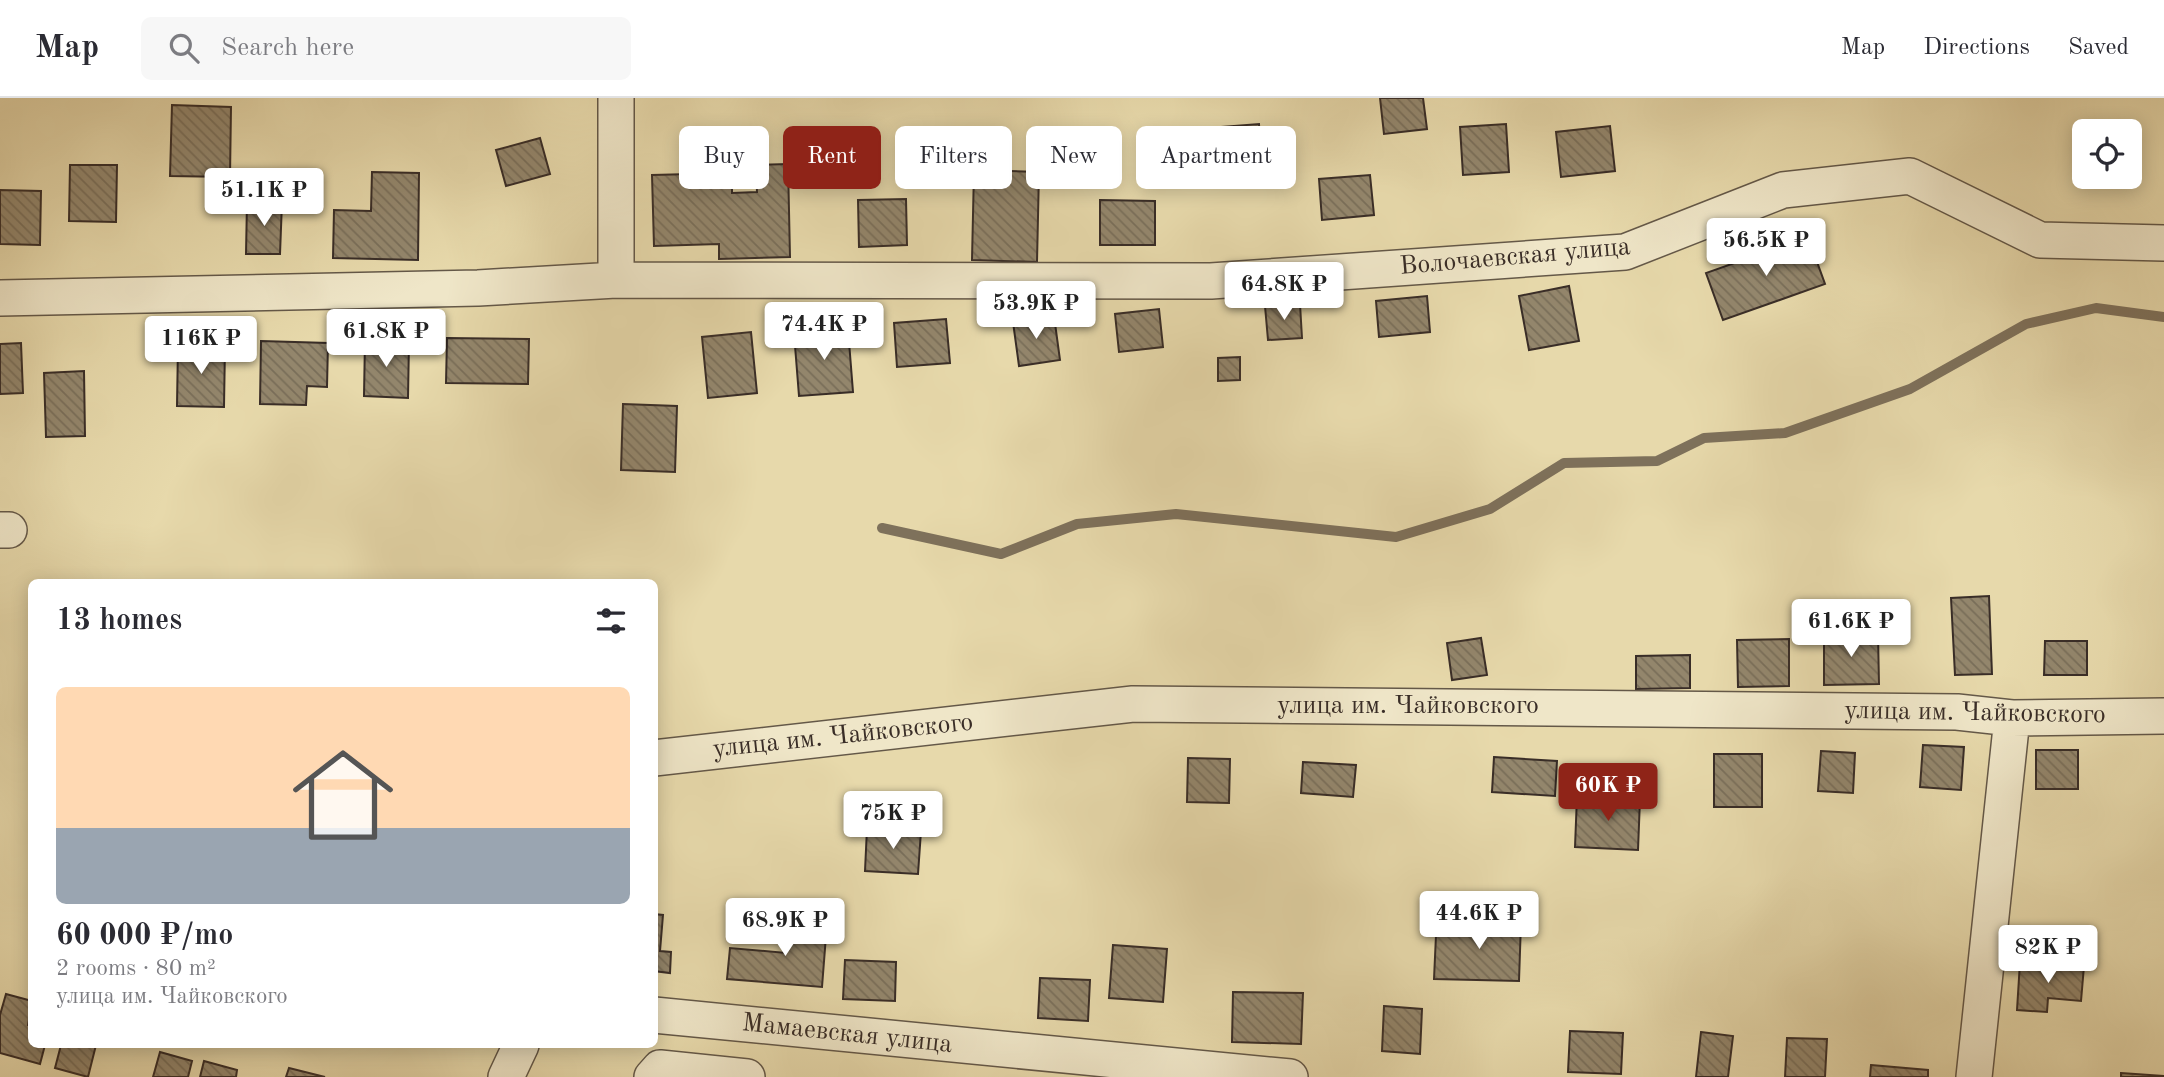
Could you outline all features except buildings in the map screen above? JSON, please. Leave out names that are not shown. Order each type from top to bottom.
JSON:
[{"type":"street","points":[[615,98],[616,280]]},
{"type":"street","name":"Волочаевская улица","points":[[0,298],[478,288],[616,280],[1211,281],[1625,252],[1783,190],[1910,176],[2040,240],[2164,243]]},
{"type":"street","name":"улица им. Чайковского","points":[[658,758],[1133,704],[1957,712],[2012,718],[2164,716]]},
{"type":"street","points":[[1974,1077],[2012,718]]},
{"type":"street","name":"Мамаевская улица","points":[[658,1015],[1290,1077]]},
{"type":"street","points":[[506,1077],[520,1048]]},
{"type":"street","points":[[652,1077],[660,1068],[747,1077]]},
{"type":"waterway","points":[[882,528],[1001,554],[1077,524],[1176,514],[1396,537],[1490,509],[1564,463],[1657,461],[1704,438],[1785,433],[1910,389],[2026,324],[2096,308],[2164,317]]}]
